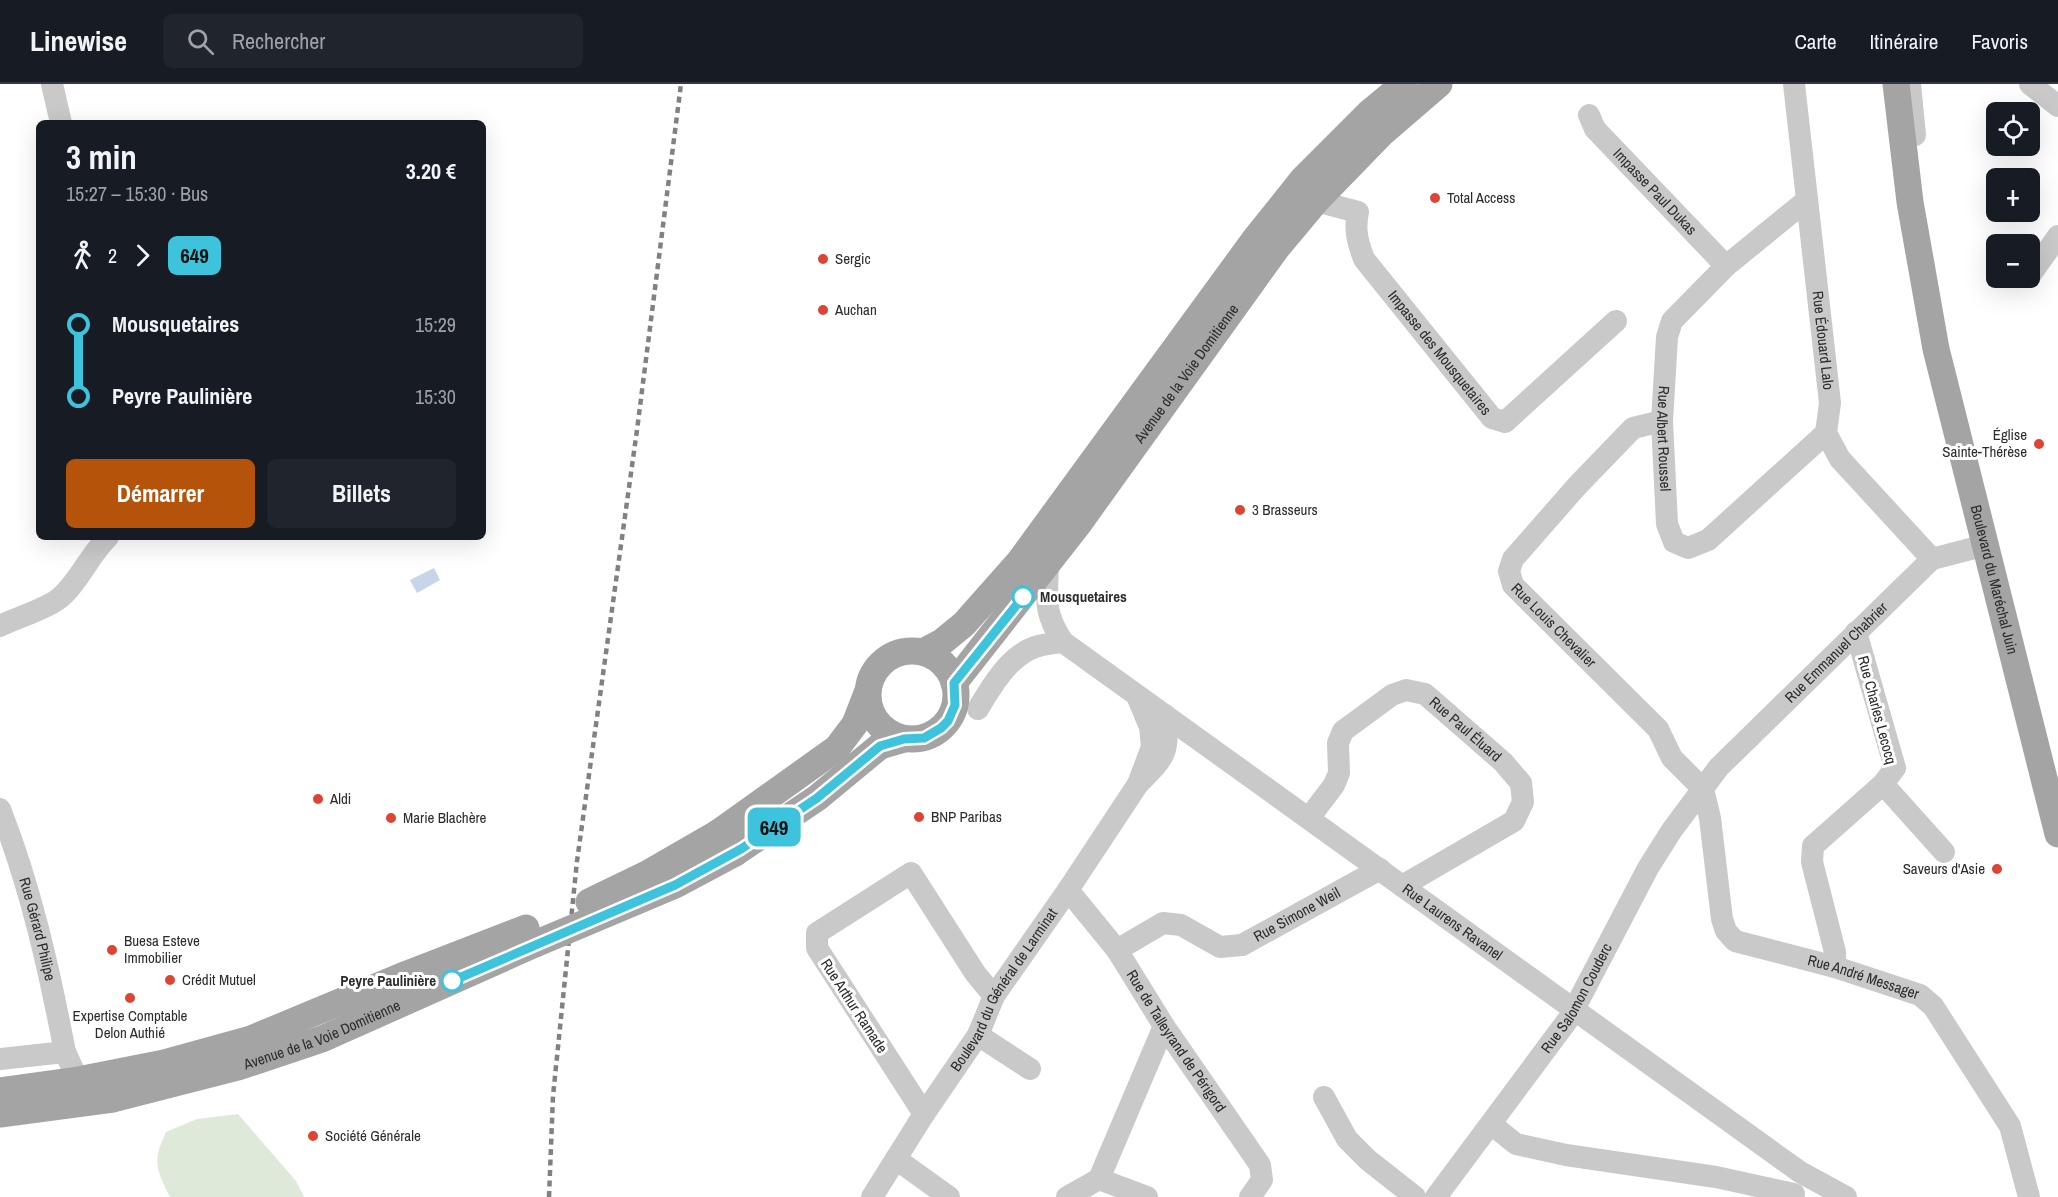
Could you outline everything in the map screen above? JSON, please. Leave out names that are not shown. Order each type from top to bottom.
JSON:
[{"type":"main road","name":"Avenue de la Voie Domitienne","points":[[923,652],[942,642],[964,624],[1019,562],[1248,248],[1303,179],[1369,113],[1404,84]]},
{"type":"main road","name":"Avenue de la Voie Domitienne","points":[[955,687],[1048,565],[1276,249],[1316,201],[1381,134],[1438,84]]},
{"type":"main road","name":"Boulevard du Maréchal Juin","points":[[1896,84],[1910,202],[1931,324],[1945,389],[2058,834]]},
{"type":"main road","points":[[905,651],[923,652],[934,656],[950,673],[955,687],[952,712],[941,728],[924,738],[904,739],[892,735],[881,728],[868,705],[867,693],[870,678],[878,665],[890,656],[905,651]]},
{"type":"main road","name":"Avenue de la Voie Domitienne","points":[[726,843],[837,748],[855,724],[867,693]]},
{"type":"main road","name":"Avenue de la Voie Domitienne","points":[[0,1114],[113,1099],[238,1067],[322,1039],[531,936],[618,889],[726,843],[817,798],[880,746],[904,739]]},
{"type":"main road","name":"Avenue de la Voie Domitienne","points":[[0,1090],[78,1080],[164,1063],[251,1039],[407,974],[531,936]]},
{"type":"street","points":[[52,84],[61,120]]},
{"type":"street","name":"Rue Édouard Lalo","points":[[1794,84],[1830,403],[1826,433]]},
{"type":"street","name":"Boulevard du Maréchal Juin","points":[[1883,84],[1896,194],[1922,309],[1931,324]]},
{"type":"street","name":"Boulevard du Maréchal Juin","points":[[1910,84],[1934,308],[1931,324]]},
{"type":"street","points":[[2030,84],[2058,106]]},
{"type":"street","name":"Impasse Paul Dukas","points":[[1589,115],[1594,129],[1726,266]]},
{"type":"street","name":"Rue Albert Roussel","points":[[1807,200],[1726,266],[1672,321],[1667,338],[1662,421],[1667,524],[1674,542],[1688,548],[1708,540],[1826,433]]},
{"type":"street","name":"Impasse des Mousquetaires","points":[[1316,201],[1358,213],[1355,226],[1364,259],[1492,418],[1505,422],[1616,321]]},
{"type":"street","points":[[2040,262],[2058,237]]},
{"type":"street","name":"Rue Louis Chevalier","points":[[1662,421],[1633,428],[1577,486],[1513,559],[1509,571],[1512,585],[1658,729],[1672,758],[1703,789]]},
{"type":"street","points":[[1826,433],[1840,459],[1932,560]]},
{"type":"street","points":[[0,626],[57,600],[105,540]]},
{"type":"street","name":"Rue Emmanuel Chabrier","points":[[1703,789],[1719,767],[1932,560],[1986,545]]},
{"type":"street","name":"Rue Laurens Ravanel","points":[[1048,565],[1047,608],[1052,626],[1063,642],[1800,1172],[1846,1197]]},
{"type":"street","name":"Rue Charles Lecocq","points":[[1835,967],[1835,952],[1812,862],[1813,846],[1883,784],[1895,768],[1856,632]]},
{"type":"street","points":[[978,709],[992,685],[1010,664],[1034,647],[1063,642]]},
{"type":"street","points":[[955,687],[971,692],[992,685]]},
{"type":"street","name":"Rue Paul Éluard","points":[[1309,818],[1334,785],[1339,773],[1338,743],[1343,731],[1392,694],[1406,690],[1425,694],[1503,762],[1521,783],[1523,802],[1514,821],[1402,886]]},
{"type":"street","name":"Boulevard du Général de Larminat","points":[[1136,694],[1150,727],[1152,747],[1138,784]]},
{"type":"street","name":"Boulevard du Général de Larminat","points":[[872,1197],[924,1114],[978,1035],[994,996],[1138,784],[1161,760],[1166,748],[1165,715]]},
{"type":"street","points":[[1883,784],[1944,852]]},
{"type":"street","name":"Rue André Messager","points":[[1703,789],[1710,818],[1722,919],[1726,931],[1735,941],[1835,967],[1920,995],[1933,1006],[2010,1126],[2029,1197]]},
{"type":"street","name":"Rue Salomon Couderc","points":[[1436,1197],[1574,1009],[1648,868],[1703,789]]},
{"type":"street","name":"Rue Gérard Philipe","points":[[0,809],[15,848],[36,918],[65,1052]]},
{"type":"street","name":"Rue Simone Weil","points":[[1117,950],[1163,923],[1181,925],[1220,947],[1242,945],[1380,869]]},
{"type":"street","name":"Rue Arthur Ramade","points":[[924,1114],[817,948],[817,933],[911,873],[975,973],[994,996]]},
{"type":"street","name":"Rue de Talleyrand de Périgord","points":[[1068,890],[1117,950],[1164,1026],[1260,1165],[1262,1180],[1250,1197]]},
{"type":"street","points":[[1067,1197],[1099,1179],[1164,1026]]},
{"type":"street","points":[[978,1035],[1030,1069]]},
{"type":"street","points":[[0,1059],[65,1052],[78,1080]]},
{"type":"street","points":[[1324,1097],[1347,1139],[1368,1160],[1415,1197]]},
{"type":"street","points":[[1491,1124],[1516,1144],[1714,1187],[1794,1195],[1800,1172]]},
{"type":"street","points":[[896,1159],[949,1197]]},
{"type":"street","points":[[1099,1179],[1147,1197]]},
{"type":"green space","points":[[238,1114],[296,1181],[304,1197],[170,1197],[157,1165],[157,1158],[166,1132],[197,1119]]},
{"type":"water","points":[[434,568],[440,580],[417,593],[410,580]]},
{"type":"railway","points":[[549,1197],[553,1096],[577,861],[637,430],[681,84]]},
{"type":"bus line","name":"649","points":[[452,981],[675,885],[741,849],[817,798],[880,746],[904,739],[924,738],[933,734],[948,721],[955,705],[954,683],[1023,597]]},
{"type":"place","name":"Total Access","points":[[1435,198]]},
{"type":"place","name":"Sergic","points":[[823,259]]},
{"type":"place","name":"Auchan","points":[[823,310]]},
{"type":"place","name":"Église Sainte-Thérèse","points":[[2039,444]]},
{"type":"place","name":"3 Brasseurs","points":[[1240,510]]},
{"type":"place","name":"Mousquetaires","points":[[1023,597]]},
{"type":"place","name":"Aldi","points":[[318,799]]},
{"type":"place","name":"BNP Paribas","points":[[919,817]]},
{"type":"place","name":"Marie Blachère","points":[[391,818]]},
{"type":"place","name":"Saveurs d'Asie","points":[[1997,869]]},
{"type":"place","name":"Buesa Esteve Immobilier","points":[[112,950]]},
{"type":"place","name":"Crédit Mutuel","points":[[170,980]]},
{"type":"place","name":"Peyre Paulinière","points":[[452,981]]},
{"type":"place","name":"Expertise Comptable Delon Authié","points":[[130,998]]},
{"type":"place","name":"Société Générale","points":[[313,1136]]}]
